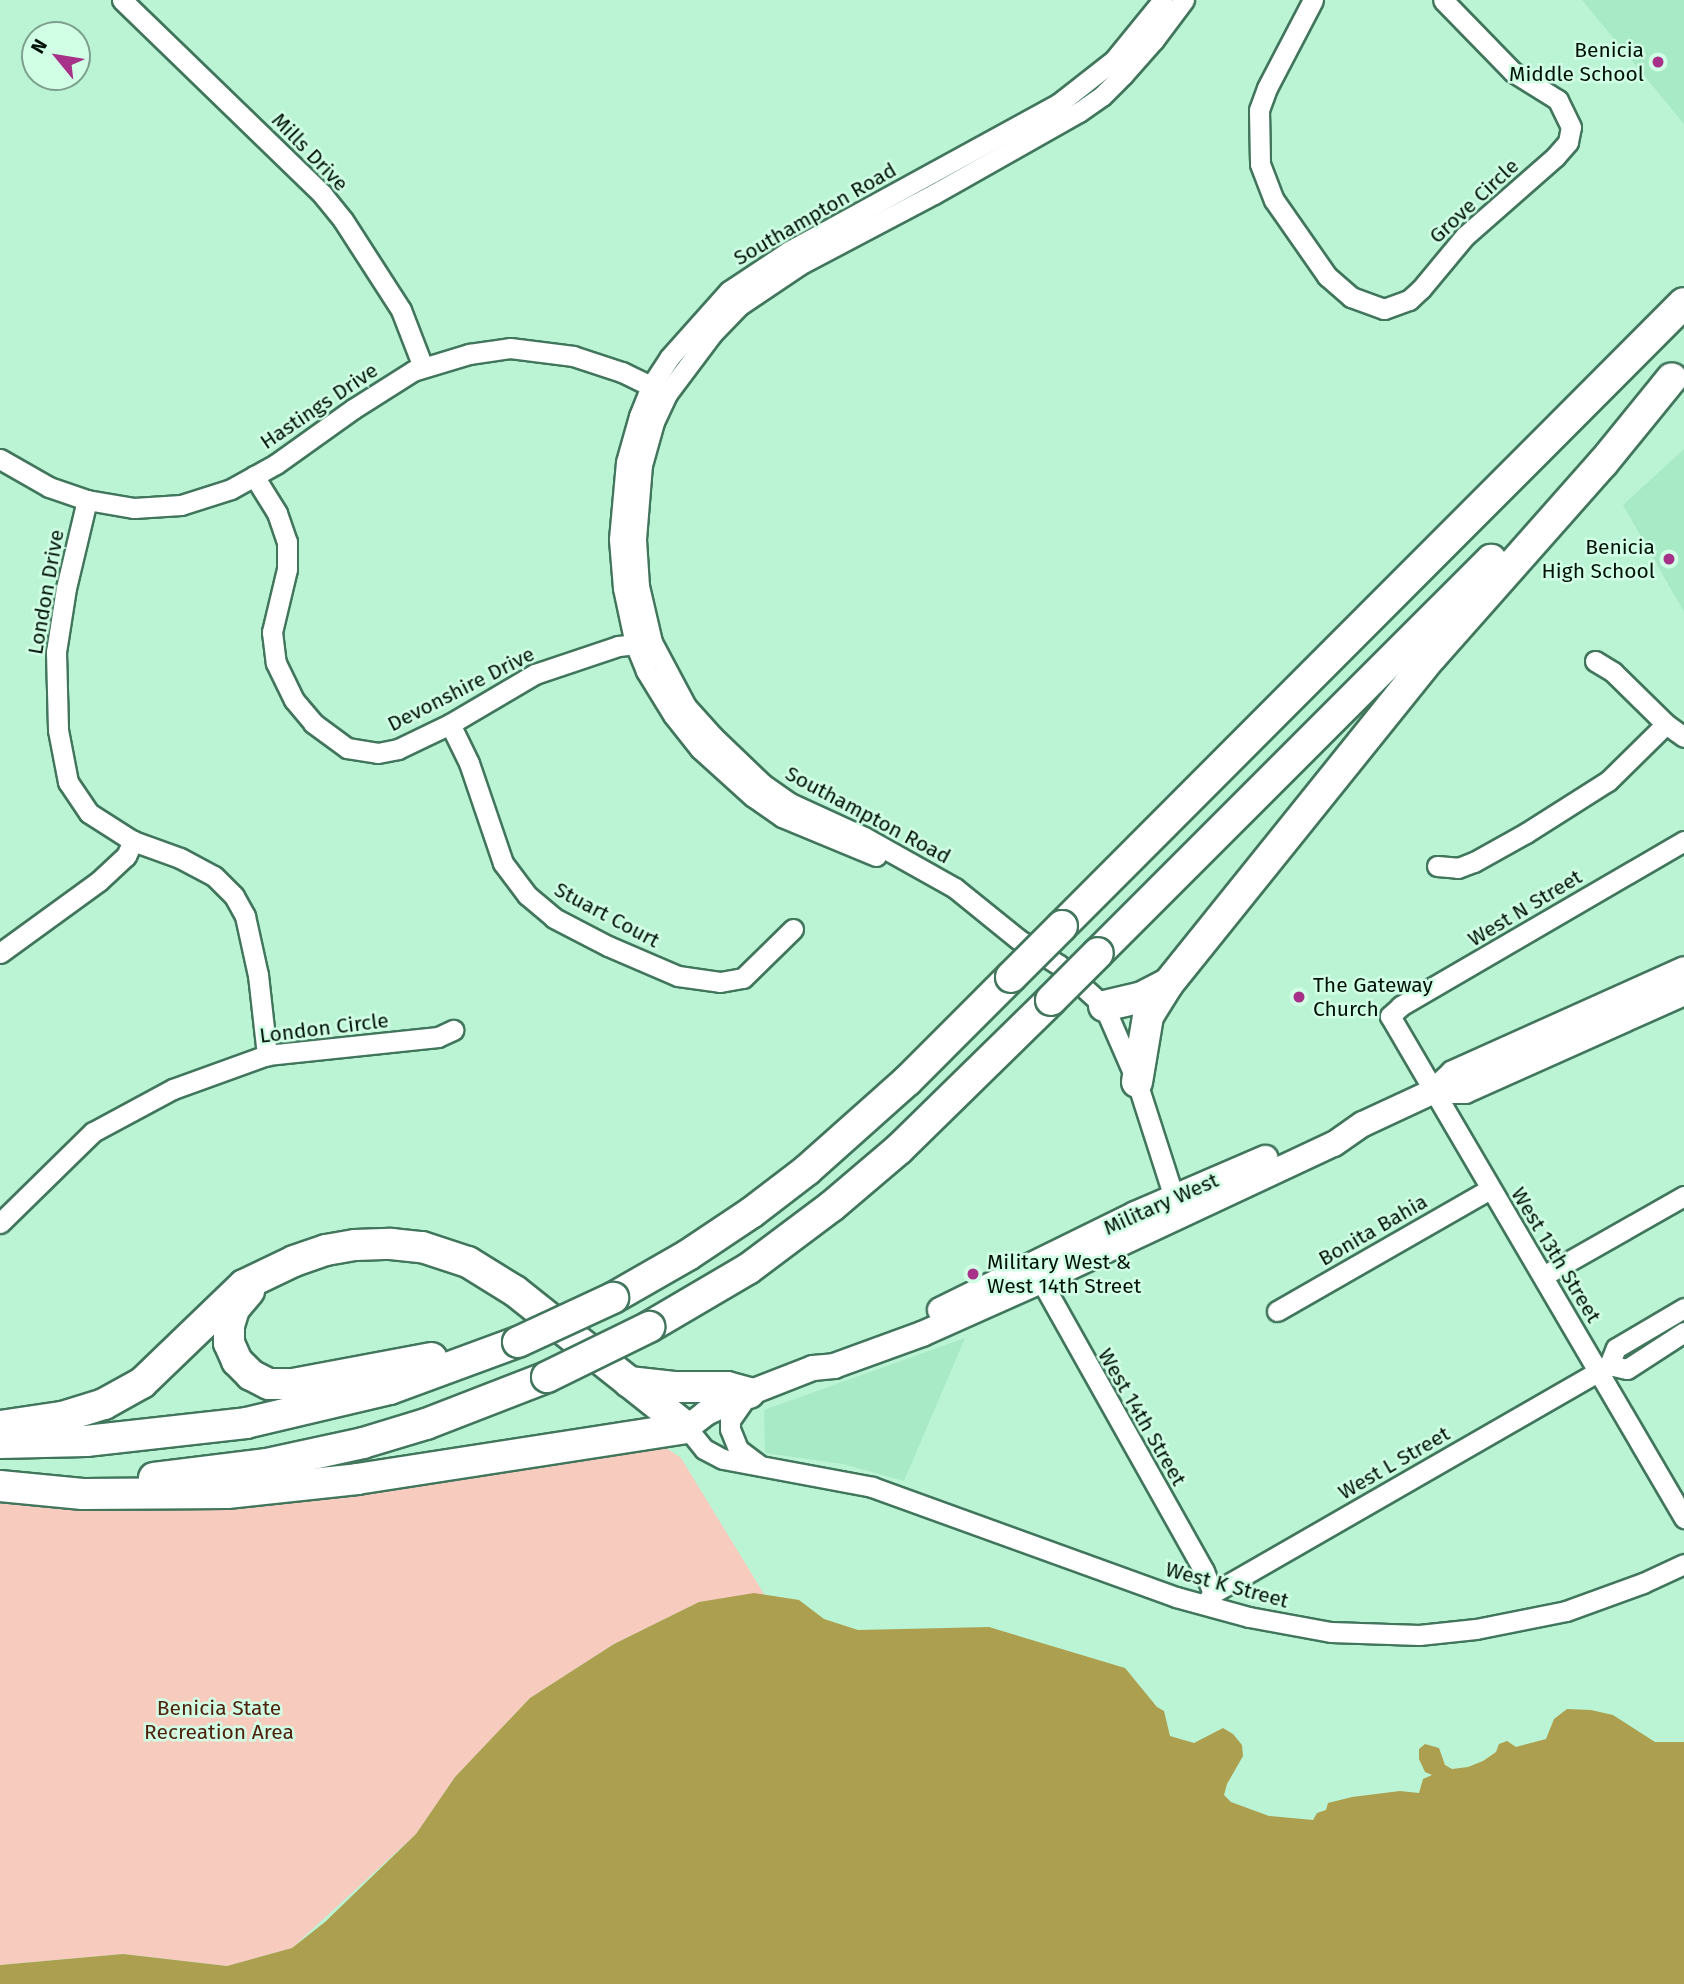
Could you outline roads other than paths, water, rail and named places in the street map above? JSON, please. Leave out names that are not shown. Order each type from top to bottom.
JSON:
[{"type":"highway","points":[[0,1443],[174,1433],[305,1412],[390,1389],[518,1342],[613,1297],[688,1255],[751,1213],[807,1170],[914,1074],[1684,303]]},
{"type":"highway","points":[[0,1486],[167,1477],[267,1464],[363,1443],[426,1424],[547,1377],[649,1327],[748,1269],[832,1206],[899,1149],[1678,372]]},
{"type":"highway","points":[[1136,1082],[1147,1016],[1168,984],[1432,656],[1603,463],[1678,372]]},
{"type":"highway","points":[[1104,1006],[1140,998],[1168,984]]},
{"type":"highway","points":[[0,1426],[62,1417],[104,1404],[142,1383],[170,1359],[220,1305],[244,1285],[326,1250],[367,1244],[422,1247],[468,1262],[515,1291],[687,1428]]},
{"type":"highway","points":[[260,1278],[234,1308],[229,1325],[229,1343],[237,1361],[269,1384],[293,1384],[330,1378],[518,1342]]},
{"type":"highway","points":[[629,1382],[674,1387],[727,1387],[750,1392]]},
{"type":"highway","points":[[0,1486],[83,1494],[227,1493],[357,1479],[687,1428]]},
{"type":"main road","name":"Military West","points":[[687,1428],[706,1413],[750,1392],[813,1368],[831,1351],[918,1321],[1037,1273],[1329,1130],[1363,1124],[1434,1091],[1453,1073],[1684,969]]},
{"type":"main road","name":"Military West","points":[[1434,1091],[1465,1090],[1684,993]]},
{"type":"street","name":"Mills Drive","points":[[122,0],[322,194],[343,220],[401,310],[423,367]]},
{"type":"street","name":"Southampton Road","points":[[1163,0],[1114,60],[1058,104],[758,269],[729,292],[696,325],[659,390],[626,462],[621,502],[623,589],[644,643],[646,671],[673,715],[700,749],[753,797],[782,817],[955,888],[1018,939],[1059,964],[1104,1006],[1136,1082],[1176,1206]]},
{"type":"street","name":"Southampton Road","points":[[659,390],[712,334],[766,285],[1054,127],[1102,96],[1154,40],[1184,0]]},
{"type":"street","name":"Grove Circle","points":[[1313,0],[1267,88],[1259,110],[1260,164],[1274,200],[1326,276],[1351,297],[1384,309],[1409,300],[1421,289],[1465,236],[1556,157],[1568,142],[1571,127],[1558,100],[1513,72],[1443,0]]},
{"type":"street","name":"Hastings Drive","points":[[0,459],[49,487],[87,500],[134,508],[181,505],[206,498],[254,476],[353,409],[423,367],[469,354],[510,348],[573,356],[622,372],[659,390]]},
{"type":"street","name":"Devonshire Drive","points":[[254,476],[277,513],[287,542],[287,569],[272,632],[272,650],[284,684],[294,700],[333,739],[361,751],[398,750],[450,724],[535,674],[618,646],[644,643]]},
{"type":"street","name":"London Drive","points":[[87,500],[66,588],[56,652],[58,730],[68,782],[89,813],[133,841],[203,870],[234,896],[245,916],[258,975],[267,1055]]},
{"type":"street","points":[[1595,661],[1614,672],[1666,724],[1684,737]]},
{"type":"street","name":"Stuart Court","points":[[450,724],[469,762],[503,863],[527,895],[554,918],[608,946],[678,976],[720,982],[743,978],[793,929]]},
{"type":"street","points":[[1437,866],[1458,868],[1526,833],[1608,781],[1666,724]]},
{"type":"street","points":[[0,953],[99,881],[126,856],[133,841]]},
{"type":"street","name":"West N Street","points":[[1390,1016],[1401,1006],[1684,841]]},
{"type":"street","name":"West 13th Street","points":[[1390,1016],[1490,1189],[1604,1368],[1684,1518]]},
{"type":"street","name":"London Circle","points":[[0,1223],[93,1132],[173,1089],[267,1055],[438,1037],[453,1030]]},
{"type":"street","name":"Bonita Bahia","points":[[1277,1311],[1490,1189]]},
{"type":"street","points":[[1543,1276],[1684,1196]]},
{"type":"street","name":"West 14th Street","points":[[1037,1273],[1204,1571],[1209,1599]]},
{"type":"street","name":"West L Street","points":[[1209,1599],[1604,1368],[1616,1349],[1684,1308]]},
{"type":"street","name":"West L Street","points":[[1604,1368],[1627,1369],[1684,1332]]},
{"type":"street","name":"West K Street","points":[[750,1392],[730,1420],[730,1429],[738,1449],[764,1469]]},
{"type":"street","name":"West K Street","points":[[687,1428],[709,1452],[764,1469],[881,1490],[1300,1627],[1419,1635],[1476,1629],[1566,1611],[1631,1588],[1684,1564]]},
{"type":"place","name":"Benicia Middle School","points":[[1658,62]]},
{"type":"place","name":"Benicia High School","points":[[1669,559]]},
{"type":"place","name":"The Gateway Church","points":[[1299,997]]},
{"type":"place","name":"Military West & West 14th Street","points":[[973,1274]]},
{"type":"park label","name":"Benicia State Recreation Area","points":[[219,1720]]}]
